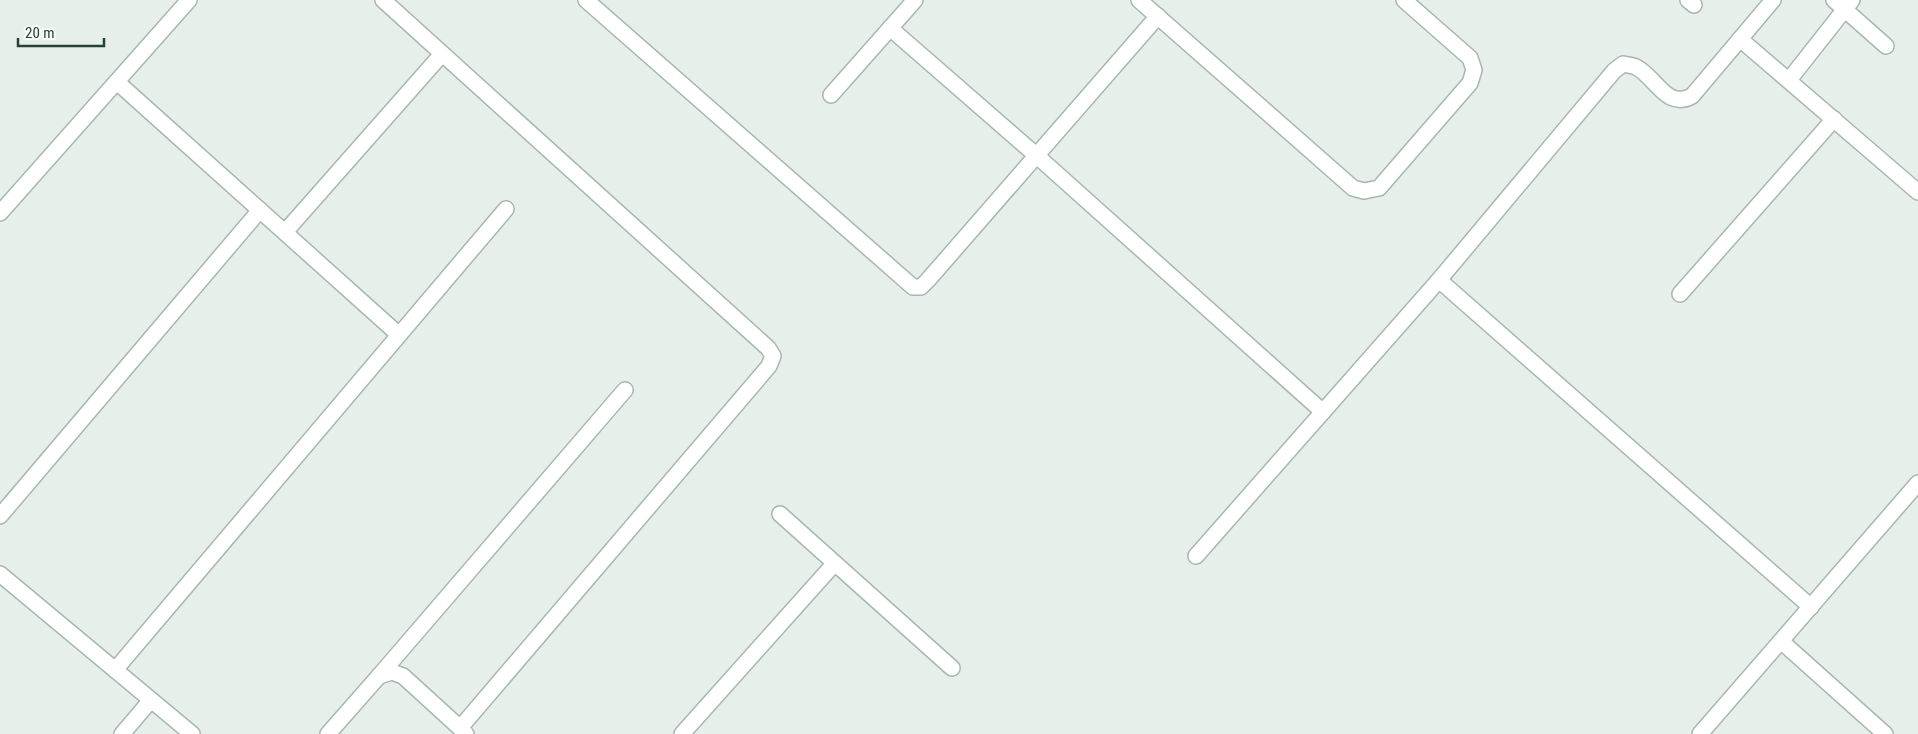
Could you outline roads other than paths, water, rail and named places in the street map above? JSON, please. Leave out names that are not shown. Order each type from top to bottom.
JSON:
[{"type":"street","points":[[0,213],[188,0]]},
{"type":"street","points":[[379,676],[392,672],[402,676],[463,731],[769,366],[773,356],[768,348],[383,0]]},
{"type":"street","points":[[586,0],[913,287],[921,287],[928,280],[1158,16]]},
{"type":"street","points":[[832,95],[915,0]]},
{"type":"street","points":[[1139,0],[1353,188],[1364,191],[1379,188],[1470,83],[1474,70],[1470,58],[1404,0]]},
{"type":"street","points":[[1196,556],[1439,280],[1614,71],[1624,64],[1635,66],[1673,99],[1683,101],[1692,96],[1773,0]]},
{"type":"street","points":[[1789,80],[1844,3],[1886,46]]},
{"type":"street","points":[[890,28],[1037,156],[1323,412]]},
{"type":"street","points":[[1740,39],[1918,192]]},
{"type":"street","points":[[284,232],[442,54]]},
{"type":"street","points":[[117,82],[398,334]]},
{"type":"street","points":[[1680,294],[1834,119]]},
{"type":"street","points":[[115,670],[506,208]]},
{"type":"street","points":[[0,516],[260,210]]},
{"type":"street","points":[[1439,280],[1811,607]]},
{"type":"street","points":[[328,734],[625,390]]},
{"type":"street","points":[[1700,734],[1918,483]]},
{"type":"street","points":[[780,514],[952,668]]},
{"type":"street","points":[[682,734],[834,564]]},
{"type":"street","points":[[0,574],[192,734]]},
{"type":"street","points":[[1781,641],[1885,734]]},
{"type":"street","points":[[122,734],[151,700]]}]
